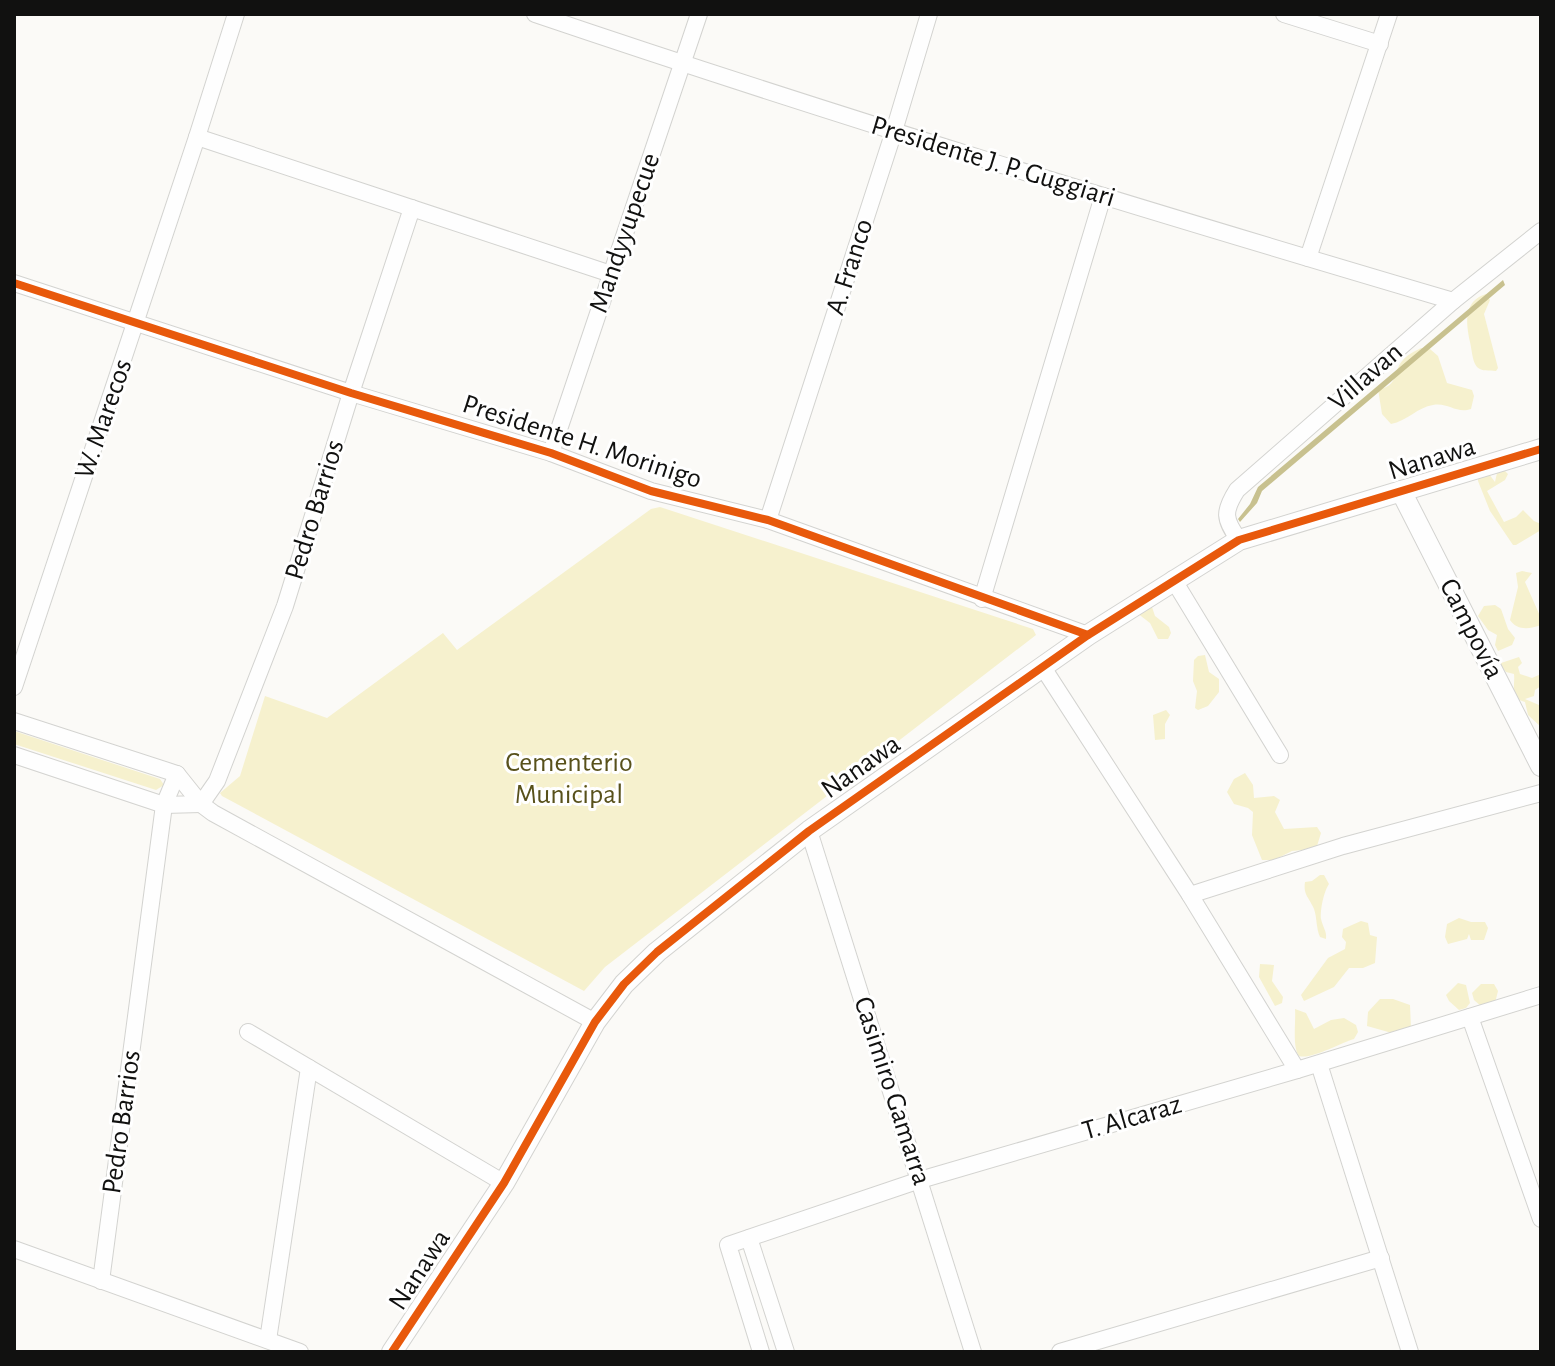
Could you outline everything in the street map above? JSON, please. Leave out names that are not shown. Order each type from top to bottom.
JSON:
[{"type":"street","name":"W. Marecos","points":[[14,687],[236,14]]},
{"type":"street","name":"Presidente J. P. Guggiari","points":[[535,14],[894,131],[1453,301]]},
{"type":"street","name":"Mandyyupecue","points":[[551,453],[699,14]]},
{"type":"street","name":"A. Franco","points":[[768,520],[929,14]]},
{"type":"street","points":[[1284,14],[1380,44]]},
{"type":"street","points":[[1308,258],[1389,14]]},
{"type":"street","points":[[197,137],[611,274]]},
{"type":"street","points":[[982,599],[1103,196]]},
{"type":"street","name":"Pedro Barrios","points":[[201,804],[217,781],[285,606],[412,208]]},
{"type":"street","name":"Villavan","points":[[1239,540],[1227,524],[1226,514],[1237,490],[1453,301],[1541,231]]},
{"type":"street","name":"Presidente H. Morinigo","points":[[14,283],[351,393],[551,453],[651,491],[768,520],[1088,635]]},
{"type":"street","name":"Nanawa","points":[[392,1352],[504,1183],[595,1022],[624,984],[657,952],[809,831],[1042,666],[1173,579],[1239,540],[1541,449]]},
{"type":"street","name":"Campovía","points":[[1401,491],[1541,766]]},
{"type":"street","points":[[1173,579],[1280,755]]},
{"type":"street","points":[[1042,666],[1190,895],[1297,1070]]},
{"type":"street","points":[[14,721],[177,774],[201,804],[254,836],[348,884],[595,1022]]},
{"type":"street","points":[[14,755],[164,805],[201,804]]},
{"type":"street","name":"Pedro Barrios","points":[[101,1281],[164,805],[177,774]]},
{"type":"street","points":[[1190,895],[1343,846],[1541,793]]},
{"type":"street","name":"Casimiro Gamarra","points":[[809,831],[973,1352]]},
{"type":"street","name":"T. Alcaraz","points":[[745,1301],[728,1245],[920,1180],[1319,1064],[1541,995]]},
{"type":"street","points":[[1470,1017],[1535,1184],[1541,1219]]},
{"type":"street","points":[[248,1032],[504,1183]]},
{"type":"street","points":[[1319,1064],[1410,1352]]},
{"type":"street","points":[[268,1340],[309,1068]]},
{"type":"street","points":[[749,1238],[786,1352]]},
{"type":"street","points":[[14,1249],[300,1352]]},
{"type":"street","points":[[1060,1352],[1381,1258]]},
{"type":"street","points":[[761,1352],[745,1301],[768,1294]]},
{"type":"green space","points":[[1486,294],[1490,300],[1484,314],[1498,368],[1496,371],[1481,370],[1475,365],[1468,327],[1470,307]]},
{"type":"green space","points":[[1421,348],[1430,349],[1438,356],[1447,383],[1472,390],[1471,409],[1433,405],[1391,424],[1382,414],[1378,389],[1389,385],[1403,360]]},
{"type":"green space","points":[[1503,469],[1508,474],[1505,480],[1487,491],[1504,522],[1523,510],[1541,524],[1541,530],[1516,545],[1490,511],[1478,481],[1478,478],[1489,474],[1495,482],[1497,473]]},
{"type":"green space","name":"Cementerio Municipal","points":[[660,507],[1033,629],[1036,635],[605,967],[584,991],[220,793],[240,776],[265,696],[327,718],[443,633],[457,650],[651,509]]},
{"type":"green space","points":[[1516,573],[1532,573],[1525,582],[1541,625],[1524,628],[1510,620],[1518,587]]},
{"type":"green space","points":[[1151,604],[1155,616],[1169,627],[1171,633],[1168,639],[1158,639],[1150,623],[1137,613]]},
{"type":"green space","points":[[1495,605],[1501,609],[1515,638],[1512,645],[1498,651],[1495,645],[1497,635],[1488,630],[1478,616],[1484,606]]},
{"type":"green space","points":[[1205,655],[1209,672],[1219,679],[1219,692],[1208,706],[1198,710],[1195,708],[1194,660]]},
{"type":"green space","points":[[1519,657],[1522,663],[1518,667],[1520,674],[1532,678],[1541,674],[1541,686],[1535,690],[1534,696],[1525,699],[1539,705],[1541,727],[1528,715],[1525,702],[1516,699],[1514,674],[1506,672],[1501,666],[1501,663]]},
{"type":"green space","points":[[1166,710],[1170,715],[1165,724],[1165,739],[1155,740],[1153,715]]},
{"type":"green space","points":[[14,731],[160,779],[164,785],[156,790],[14,744]]},
{"type":"green space","points":[[1245,773],[1253,785],[1254,798],[1274,796],[1280,800],[1275,812],[1284,829],[1317,827],[1321,833],[1317,846],[1292,851],[1274,860],[1262,860],[1252,835],[1253,812],[1234,804],[1227,792],[1234,779]]},
{"type":"green space","points":[[1324,875],[1329,884],[1321,915],[1326,939],[1320,937],[1314,909],[1305,890],[1305,882]]},
{"type":"green space","points":[[1459,918],[1485,922],[1488,928],[1484,940],[1471,940],[1469,934],[1467,939],[1448,944],[1445,937],[1447,924]]},
{"type":"green space","points":[[1361,921],[1368,923],[1370,935],[1377,937],[1375,963],[1363,968],[1349,968],[1334,987],[1304,1001],[1301,995],[1328,958],[1345,949],[1343,929]]},
{"type":"green space","points":[[1260,964],[1274,965],[1272,981],[1283,997],[1282,1003],[1275,1006],[1259,977]]},
{"type":"green space","points":[[1458,983],[1466,985],[1470,1003],[1459,1010],[1446,995]]},
{"type":"green space","points":[[1481,984],[1494,984],[1498,991],[1495,1003],[1482,1007],[1474,1000],[1472,993]]},
{"type":"green space","points":[[1380,999],[1393,999],[1410,1005],[1411,1028],[1399,1035],[1367,1026],[1368,1012]]},
{"type":"green space","points":[[1295,1009],[1306,1013],[1314,1029],[1331,1020],[1344,1018],[1356,1025],[1358,1032],[1354,1039],[1311,1056],[1299,1056],[1295,1041]]},
{"type":"shaded area","points":[[1503,280],[1505,285],[1262,491],[1257,503],[1240,522],[1238,519],[1258,487]]},
{"type":"cycle path","points":[[14,283],[351,393],[551,453],[651,491],[768,520],[1088,635]]},
{"type":"cycle path","points":[[392,1352],[504,1183],[595,1022],[624,984],[657,952],[809,831],[1088,635],[1239,540],[1541,449]]}]
